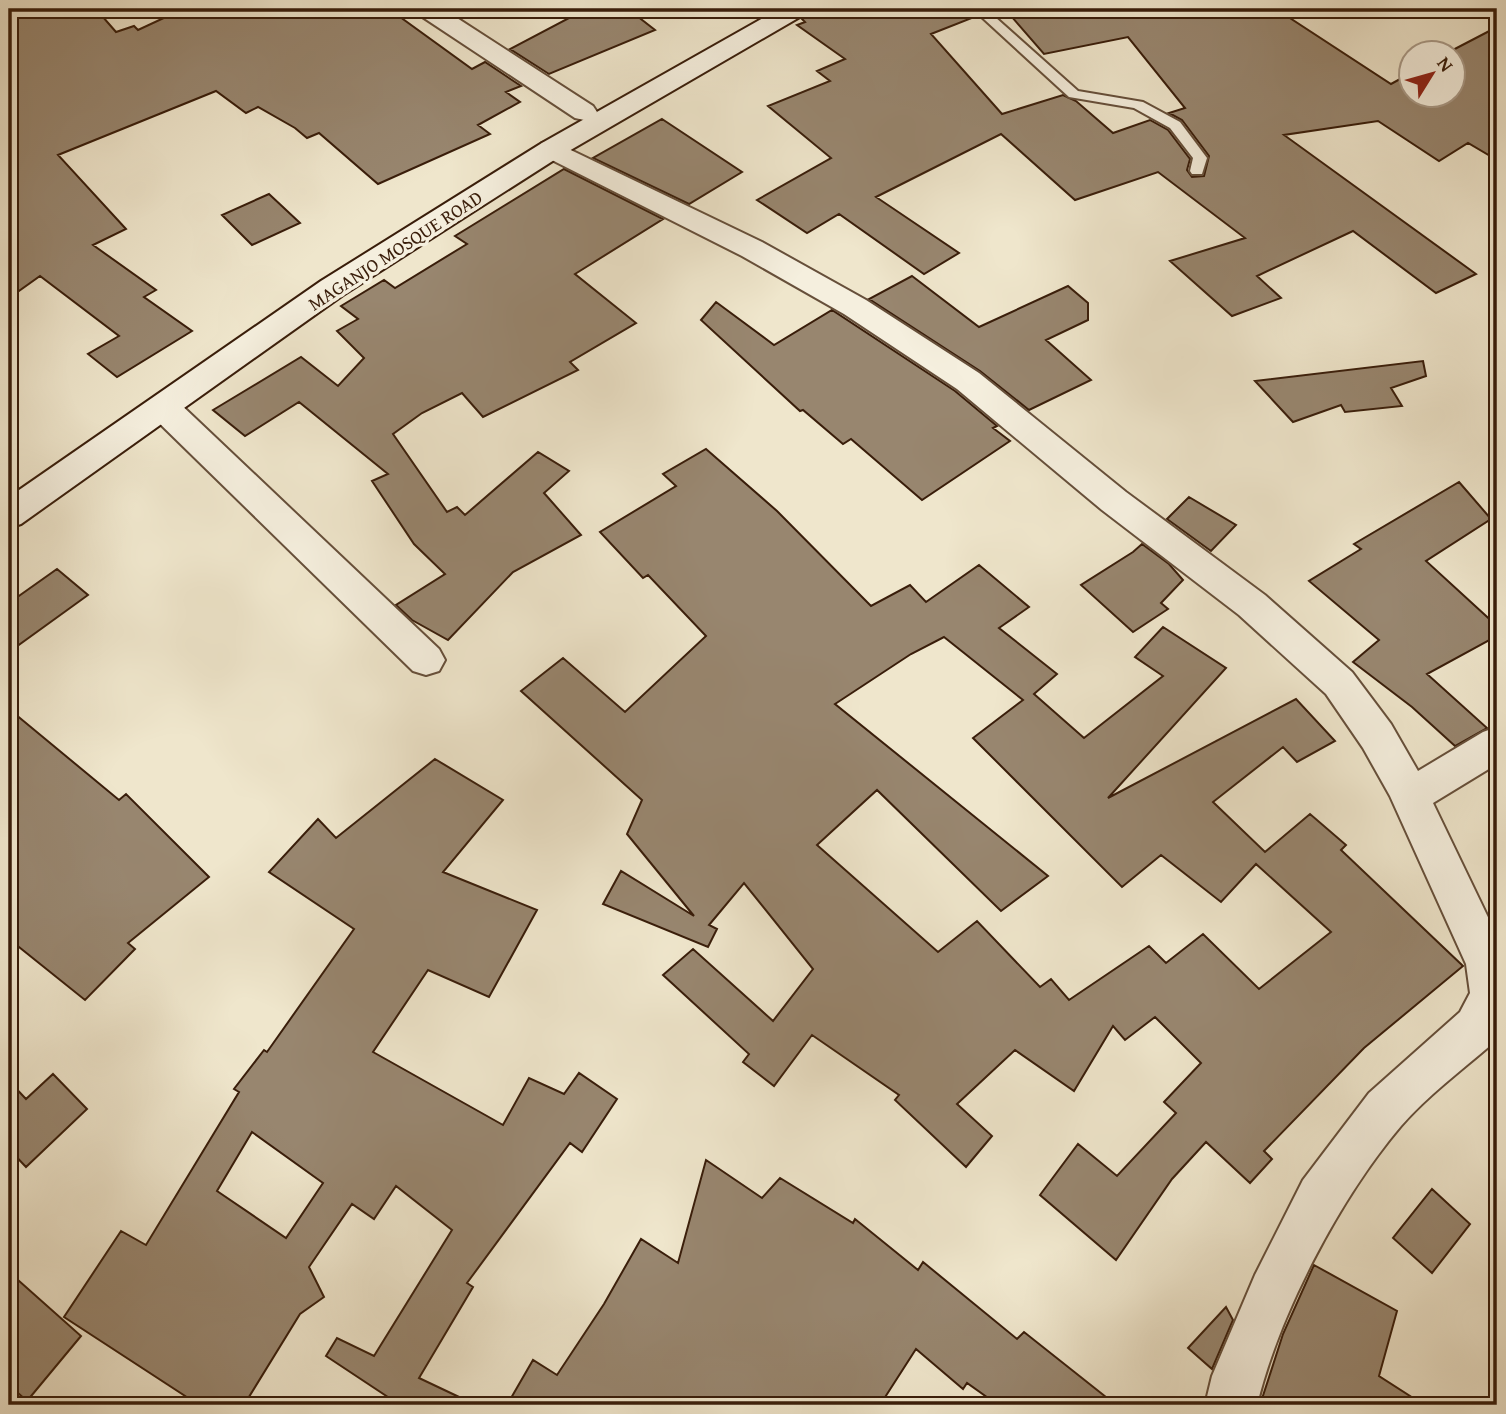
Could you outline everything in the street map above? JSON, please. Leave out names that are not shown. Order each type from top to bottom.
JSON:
[{"type":"street","points":[[427,9],[584,112]]},
{"type":"street","name":"MAGANJO MOSQUE ROAD","points":[[9,515],[332,288],[552,149],[796,9]]},
{"type":"street","points":[[552,149],[752,249],[855,307],[968,381],[1115,501],[1252,605],[1339,683],[1377,736],[1410,796],[1493,965],[1492,995],[1476,1028],[1385,1109],[1321,1197],[1268,1305],[1238,1376],[1231,1405]]},
{"type":"street","points":[[164,408],[426,660]]},
{"type":"street","points":[[1410,796],[1497,744]]},
{"type":"lane","points":[[979,9],[1074,94],[1138,105],[1175,125],[1200,158],[1197,171]]},
{"type":"building","points":[[9,9],[96,9],[116,32],[134,26],[138,30],[183,9],[389,9],[472,69],[485,62],[521,86],[506,92],[520,102],[478,125],[490,134],[378,184],[319,133],[307,138],[258,107],[246,113],[216,91],[58,155],[126,229],[93,245],[156,290],[144,297],[192,331],[117,377],[88,354],[119,336],[40,276],[9,298]]},
{"type":"building","points":[[586,9],[628,9],[655,30],[549,74],[510,49]]},
{"type":"building","points":[[811,9],[970,9],[977,16],[931,34],[1002,114],[1063,95],[1076,101],[1113,133],[1150,120],[1168,130],[1190,159],[1187,170],[1192,177],[1204,176],[1209,156],[1182,120],[1169,113],[1185,108],[1128,37],[1044,54],[1005,9],[1276,9],[1391,84],[1398,80],[1398,108],[1468,108],[1468,42],[1497,27],[1497,160],[1468,143],[1439,161],[1378,121],[1284,135],[1476,274],[1436,293],[1353,231],[1257,276],[1281,298],[1232,316],[1170,261],[1245,238],[1158,172],[1075,200],[1001,134],[876,197],[959,253],[924,274],[839,214],[807,233],[757,200],[831,158],[768,106],[830,81],[817,71],[845,59],[797,25],[805,22],[802,19]]},
{"type":"building","points":[[662,119],[742,172],[689,204],[593,158]]},
{"type":"building","points":[[564,169],[663,219],[575,274],[636,323],[570,362],[578,370],[483,417],[462,393],[422,413],[393,434],[447,512],[457,507],[465,515],[538,452],[569,471],[544,493],[581,535],[513,572],[448,640],[412,620],[396,605],[445,574],[414,544],[372,481],[388,474],[299,402],[245,436],[213,410],[301,357],[338,386],[364,358],[337,331],[358,319],[341,306],[384,280],[395,288],[467,244],[455,236]]},
{"type":"building","points":[[269,194],[300,223],[252,245],[222,215]]},
{"type":"building","points":[[912,276],[979,327],[1068,286],[1088,303],[1088,320],[1046,340],[1091,380],[1029,410],[980,371],[869,299]]},
{"type":"building","points":[[716,302],[774,345],[832,310],[955,391],[997,426],[993,428],[1010,441],[922,500],[851,439],[843,444],[803,410],[800,411],[701,320]]},
{"type":"building","points":[[1423,361],[1426,376],[1391,388],[1402,406],[1345,412],[1341,405],[1293,422],[1255,381]]},
{"type":"building","points":[[706,449],[777,511],[871,606],[910,585],[926,602],[979,565],[1029,607],[999,628],[1057,674],[1034,694],[1084,738],[1163,676],[1135,657],[1163,627],[1226,668],[1108,798],[1296,699],[1335,741],[1297,762],[1283,747],[1213,802],[1265,852],[1310,814],[1346,845],[1341,850],[1463,966],[1364,1048],[1264,1151],[1272,1159],[1250,1183],[1206,1142],[1172,1179],[1116,1260],[1040,1195],[1078,1144],[1117,1176],[1176,1113],[1164,1102],[1201,1063],[1155,1017],[1125,1040],[1113,1026],[1074,1091],[1015,1050],[957,1104],[992,1136],[966,1167],[895,1100],[899,1095],[812,1035],[774,1086],[743,1062],[749,1054],[663,975],[693,949],[773,1021],[813,969],[744,883],[709,925],[717,929],[708,947],[603,904],[621,871],[694,916],[627,834],[642,800],[521,691],[563,658],[625,712],[706,636],[648,575],[643,578],[600,532],[676,486],[663,474]],"holes":[[[944,637],[1023,700],[973,738],[1122,887],[1161,855],[1221,902],[1256,864],[1331,932],[1259,989],[1203,934],[1166,963],[1149,946],[1069,1000],[1051,979],[1040,987],[977,921],[938,952],[817,845],[877,790],[1001,911],[1048,876],[835,704],[911,654]]]},
{"type":"building","points":[[1459,482],[1491,519],[1426,561],[1497,626],[1497,636],[1427,674],[1487,728],[1455,746],[1412,707],[1353,662],[1379,640],[1309,581],[1361,549],[1354,544]]},
{"type":"building","points":[[1189,497],[1236,525],[1211,551],[1167,519]]},
{"type":"building","points":[[1142,544],[1169,564],[1183,580],[1161,603],[1168,609],[1133,632],[1081,585]]},
{"type":"building","points":[[57,569],[88,595],[9,652],[9,603]]},
{"type":"building","points":[[9,709],[119,800],[126,794],[209,877],[128,943],[135,949],[85,1000],[9,939]]},
{"type":"building","points":[[435,759],[503,800],[443,872],[537,910],[489,997],[428,970],[373,1052],[503,1125],[529,1078],[564,1094],[579,1073],[617,1099],[582,1152],[570,1143],[467,1283],[473,1287],[419,1378],[476,1405],[400,1405],[326,1356],[337,1338],[374,1356],[452,1230],[396,1186],[374,1219],[352,1204],[309,1267],[324,1297],[300,1314],[244,1405],[199,1405],[64,1317],[121,1231],[146,1245],[239,1092],[234,1089],[264,1050],[267,1052],[354,929],[269,872],[318,819],[336,838]],"holes":[[[252,1132],[323,1183],[286,1238],[217,1191]]]},
{"type":"building","points":[[53,1074],[87,1109],[26,1167],[9,1149],[9,1081],[26,1099]]},
{"type":"building","points":[[706,1160],[762,1198],[780,1178],[853,1223],[855,1219],[918,1270],[923,1262],[1017,1339],[1024,1332],[1116,1405],[998,1405],[967,1383],[963,1389],[916,1349],[880,1405],[507,1405],[533,1360],[557,1375],[604,1304],[641,1239],[678,1263]]},
{"type":"building","points":[[1432,1189],[1470,1224],[1432,1273],[1393,1238]]},
{"type":"building","points":[[1314,1265],[1397,1311],[1379,1376],[1424,1405],[1260,1405],[1283,1334]]},
{"type":"building","points":[[9,1272],[81,1336],[27,1401],[9,1385]]},
{"type":"building","points":[[1226,1307],[1233,1320],[1212,1369],[1188,1348]]}]
